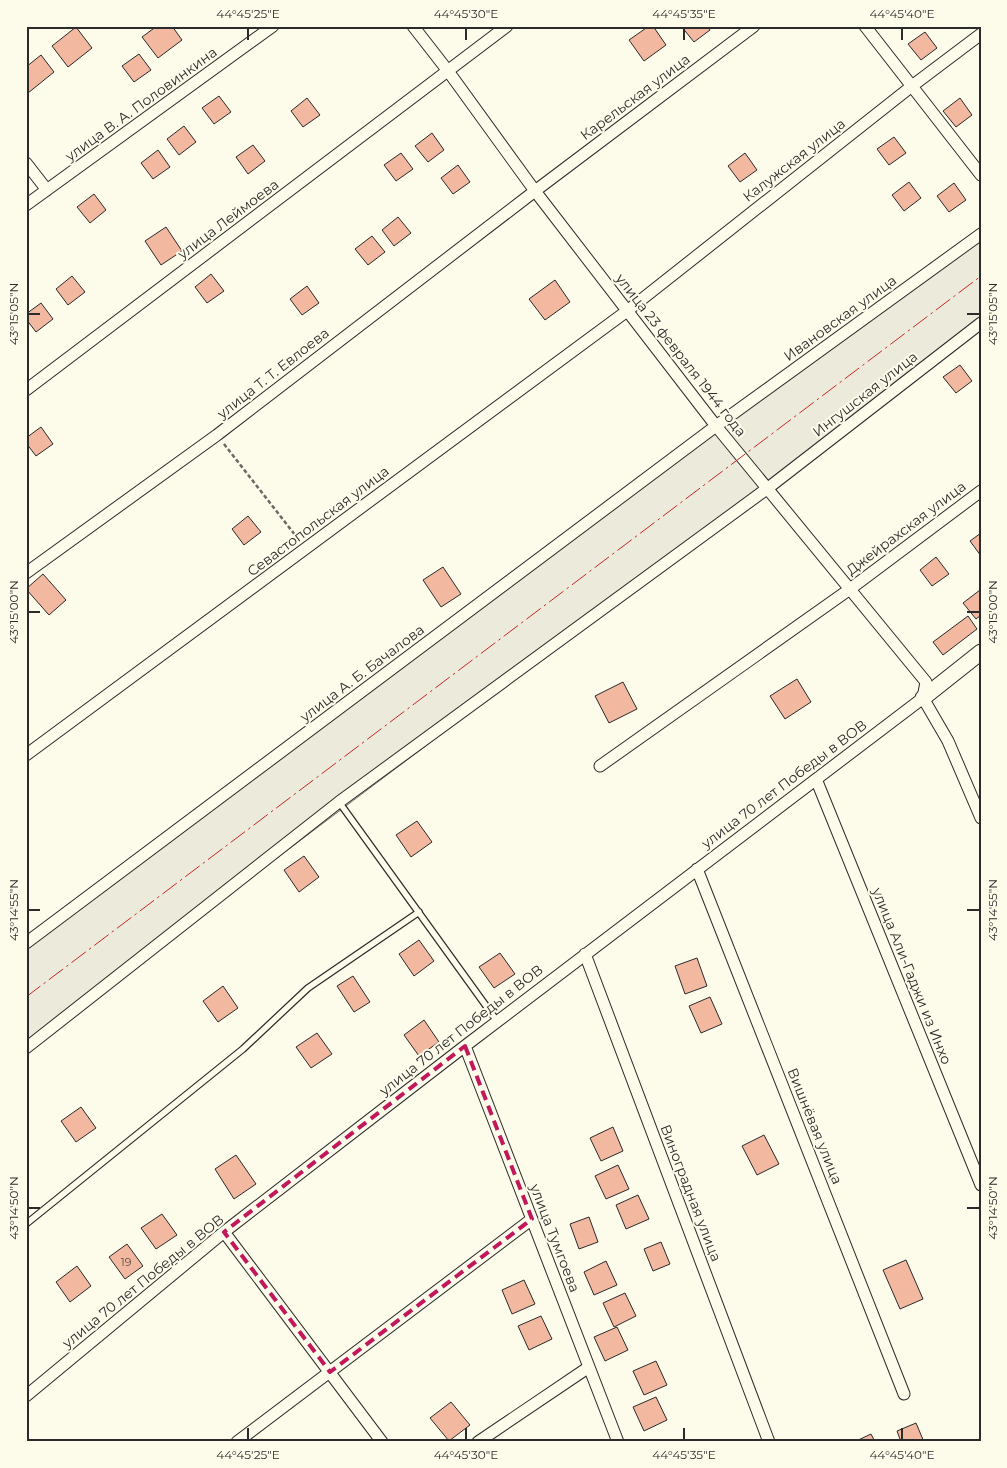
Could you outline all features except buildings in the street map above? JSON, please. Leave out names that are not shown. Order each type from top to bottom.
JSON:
[{"type":"street","name":"улица В. А. Половинкина","points":[[26,205],[272,26]]},
{"type":"street","name":"улица 23 февраля 1944 года","points":[[413,26],[535,191],[716,426],[926,682],[923,698]]},
{"type":"street","name":"улица Леймоева","points":[[26,390],[507,26]]},
{"type":"street","name":"Карельская улица","points":[[535,191],[754,26]]},
{"type":"street","points":[[865,26],[981,175]]},
{"type":"street","name":"Калужская улица","points":[[627,311],[912,86],[981,34]]},
{"type":"street","points":[[26,163],[47,190]]},
{"type":"street","name":"улица Т. Т. Евлоева","points":[[26,573],[217,435],[535,191]]},
{"type":"street","name":"Ивановская улица","points":[[716,426],[981,234]]},
{"type":"street","name":"Севастопольская улица","points":[[26,755],[627,311]]},
{"type":"street","name":"Ингушская улица","points":[[26,1048],[339,802],[768,488],[981,323]]},
{"type":"street","name":"улица А. Б. Бачалова","points":[[26,943],[716,426]]},
{"type":"street","name":"Джейрахская улица","points":[[600,766],[850,589],[981,491]]},
{"type":"street","points":[[981,652],[923,698],[948,741],[981,818]]},
{"type":"street","name":"улица 70 лет Победы в ВОВ","points":[[26,1396],[224,1232],[585,954],[923,698]]},
{"type":"street","name":"улица Али-Гаджи из Инхо","points":[[816,778],[981,1185]]},
{"type":"street","name":"Вишнёвая улица","points":[[697,869],[904,1394]]},
{"type":"street","name":"Виноградная улица","points":[[585,954],[770,1442]]},
{"type":"street","name":"улица Тумгоева","points":[[465,1046],[618,1442]]},
{"type":"street","points":[[237,1442],[532,1219]]},
{"type":"street","points":[[224,1232],[382,1442]]},
{"type":"street","points":[[478,1442],[589,1367]]},
{"type":"lane","points":[[339,802],[498,1021]]},
{"type":"lane","points":[[26,1224],[243,1049],[308,988],[419,912]]},
{"type":"path","points":[[217,435],[306,548]]},
{"type":"highlighted area","points":[[465,1046],[532,1219],[330,1372],[224,1232]]},
{"type":"shaded area","points":[[981,234],[981,323],[768,488],[26,1047],[26,943]]},
{"type":"power","points":[[26,997],[981,276]]}]
